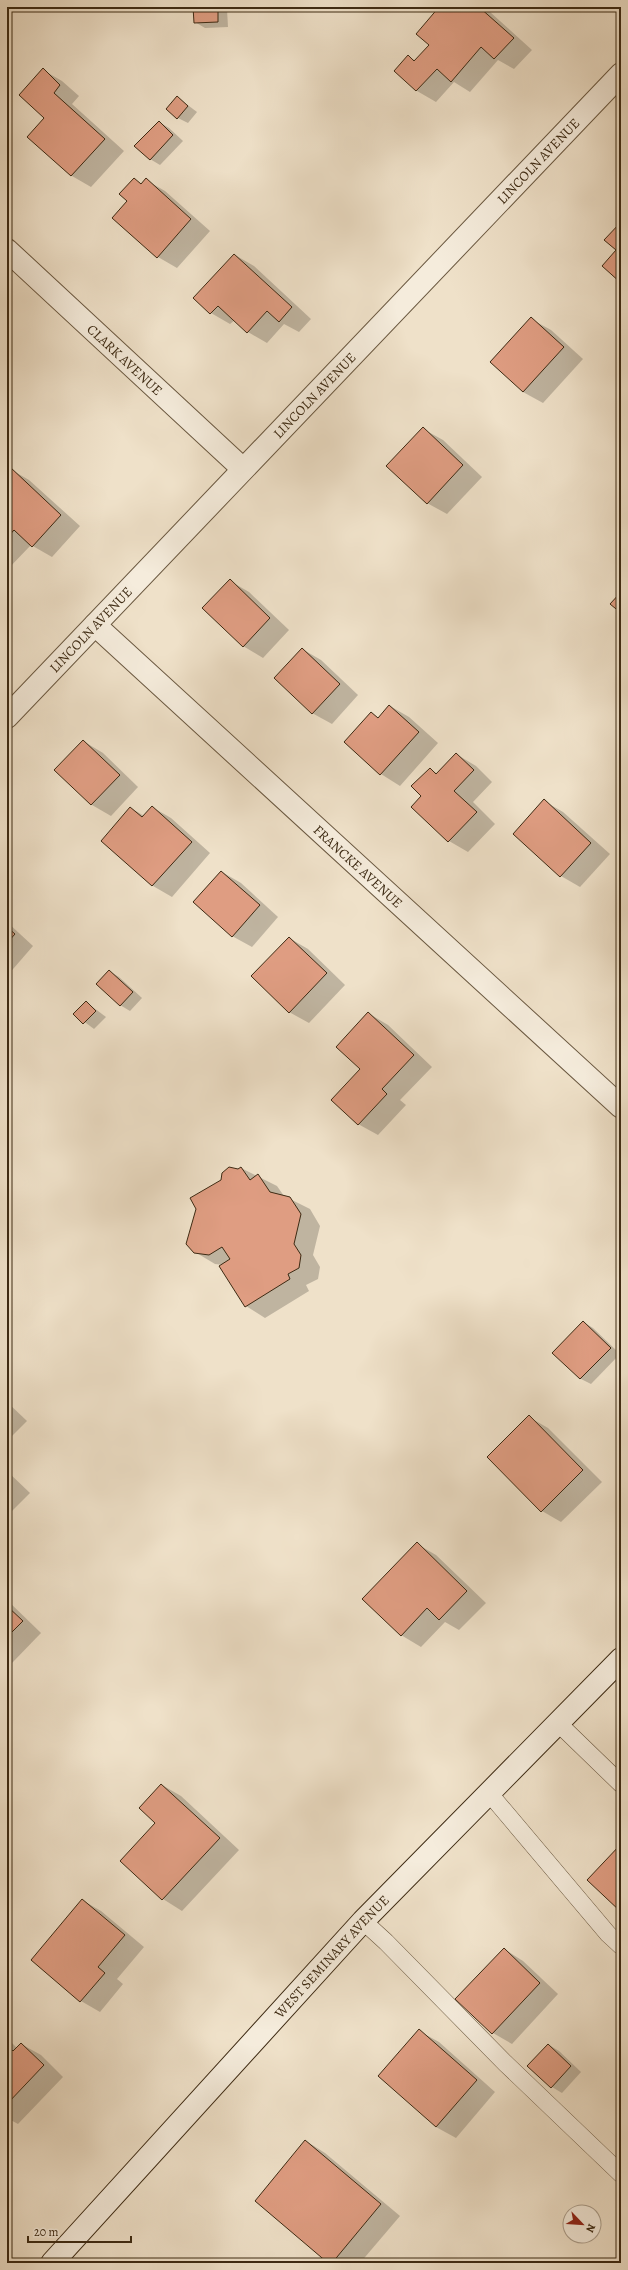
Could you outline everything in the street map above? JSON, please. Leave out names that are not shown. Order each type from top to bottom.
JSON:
[{"type":"street","name":"LINCOLN AVENUE","points":[[7,717],[621,74]]},
{"type":"street","name":"CLARK AVENUE","points":[[7,250],[243,469]]},
{"type":"street","name":"FRANCKE AVENUE","points":[[95,625],[621,1107]]},
{"type":"street","name":"WEST SEMINARY AVENUE","points":[[52,2263],[363,1921],[621,1659]]},
{"type":"lane","points":[[558,1723],[621,1784]]},
{"type":"lane","points":[[489,1793],[534,1848],[621,1946]]},
{"type":"lane","points":[[363,1921],[386,1942],[505,2063],[621,2174]]},
{"type":"building","points":[[193,7],[218,7],[218,22],[194,23]]},
{"type":"building","points":[[439,7],[459,7],[461,9],[463,7],[479,7],[514,38],[494,59],[481,47],[451,82],[437,69],[416,91],[394,71],[408,55],[414,61],[429,45],[416,34]]},
{"type":"building","points":[[43,68],[60,85],[54,93],[105,139],[71,176],[27,137],[44,118],[19,95]]},
{"type":"building","points":[[177,96],[188,106],[177,119],[166,109]]},
{"type":"building","points":[[159,121],[173,135],[150,160],[134,146]]},
{"type":"building","points":[[134,178],[141,184],[146,178],[191,219],[157,258],[112,218],[127,201],[119,194]]},
{"type":"building","points":[[621,222],[621,283],[602,266],[616,250],[604,240]]},
{"type":"building","points":[[234,254],[292,307],[279,322],[267,311],[247,333],[218,306],[210,314],[193,298]]},
{"type":"building","points":[[531,317],[564,347],[523,392],[490,362]]},
{"type":"building","points":[[423,427],[463,465],[427,504],[386,466]]},
{"type":"building","points":[[10,467],[61,515],[32,547],[14,530],[7,538],[7,470]]},
{"type":"building","points":[[230,579],[270,618],[243,647],[202,608]]},
{"type":"building","points":[[621,592],[621,613],[610,604]]},
{"type":"building","points":[[302,648],[340,684],[312,714],[274,678]]},
{"type":"building","points":[[389,705],[419,732],[380,775],[344,742],[371,712],[378,718]]},
{"type":"building","points":[[83,740],[120,775],[91,805],[54,770]]},
{"type":"building","points":[[456,753],[474,770],[454,791],[477,812],[448,842],[411,807],[421,796],[411,786],[430,768],[436,774]]},
{"type":"building","points":[[544,799],[591,843],[560,877],[513,834]]},
{"type":"building","points":[[152,806],[192,842],[152,886],[101,841],[130,807],[142,817]]},
{"type":"building","points":[[221,871],[260,905],[232,937],[193,902]]},
{"type":"building","points":[[7,927],[15,934],[7,943]]},
{"type":"building","points":[[289,937],[327,973],[289,1013],[251,976]]},
{"type":"building","points":[[109,970],[133,992],[120,1006],[96,984]]},
{"type":"building","points":[[86,1001],[96,1011],[83,1024],[73,1014]]},
{"type":"building","points":[[368,1012],[414,1055],[382,1089],[387,1094],[358,1125],[331,1100],[360,1069],[336,1047]]},
{"type":"building","points":[[229,1167],[238,1169],[241,1167],[250,1180],[258,1174],[270,1192],[290,1197],[301,1214],[294,1244],[301,1255],[299,1268],[288,1274],[290,1279],[245,1307],[219,1266],[230,1259],[222,1247],[209,1255],[194,1253],[186,1244],[196,1209],[190,1198],[221,1180],[222,1173]]},
{"type":"building","points":[[583,1321],[611,1348],[580,1379],[552,1353]]},
{"type":"building","points":[[529,1415],[583,1470],[541,1512],[487,1457]]},
{"type":"building","points":[[417,1542],[467,1591],[439,1620],[427,1608],[401,1636],[362,1599]]},
{"type":"building","points":[[7,1606],[23,1621],[7,1637]]},
{"type":"building","points":[[161,1784],[220,1838],[162,1900],[120,1861],[155,1823],[139,1808]]},
{"type":"building","points":[[621,1844],[621,1912],[587,1880]]},
{"type":"building","points":[[82,1899],[125,1935],[98,1967],[105,1973],[80,2002],[31,1960]]},
{"type":"building","points":[[504,1948],[540,1983],[492,2034],[455,1999]]},
{"type":"building","points":[[419,2029],[477,2080],[436,2127],[378,2076]]},
{"type":"building","points":[[21,2043],[44,2065],[7,2104],[7,2045],[13,2051]]},
{"type":"building","points":[[548,2044],[571,2066],[551,2088],[527,2066]]},
{"type":"building","points":[[305,2140],[381,2204],[332,2263],[328,2263],[255,2201]]}]
